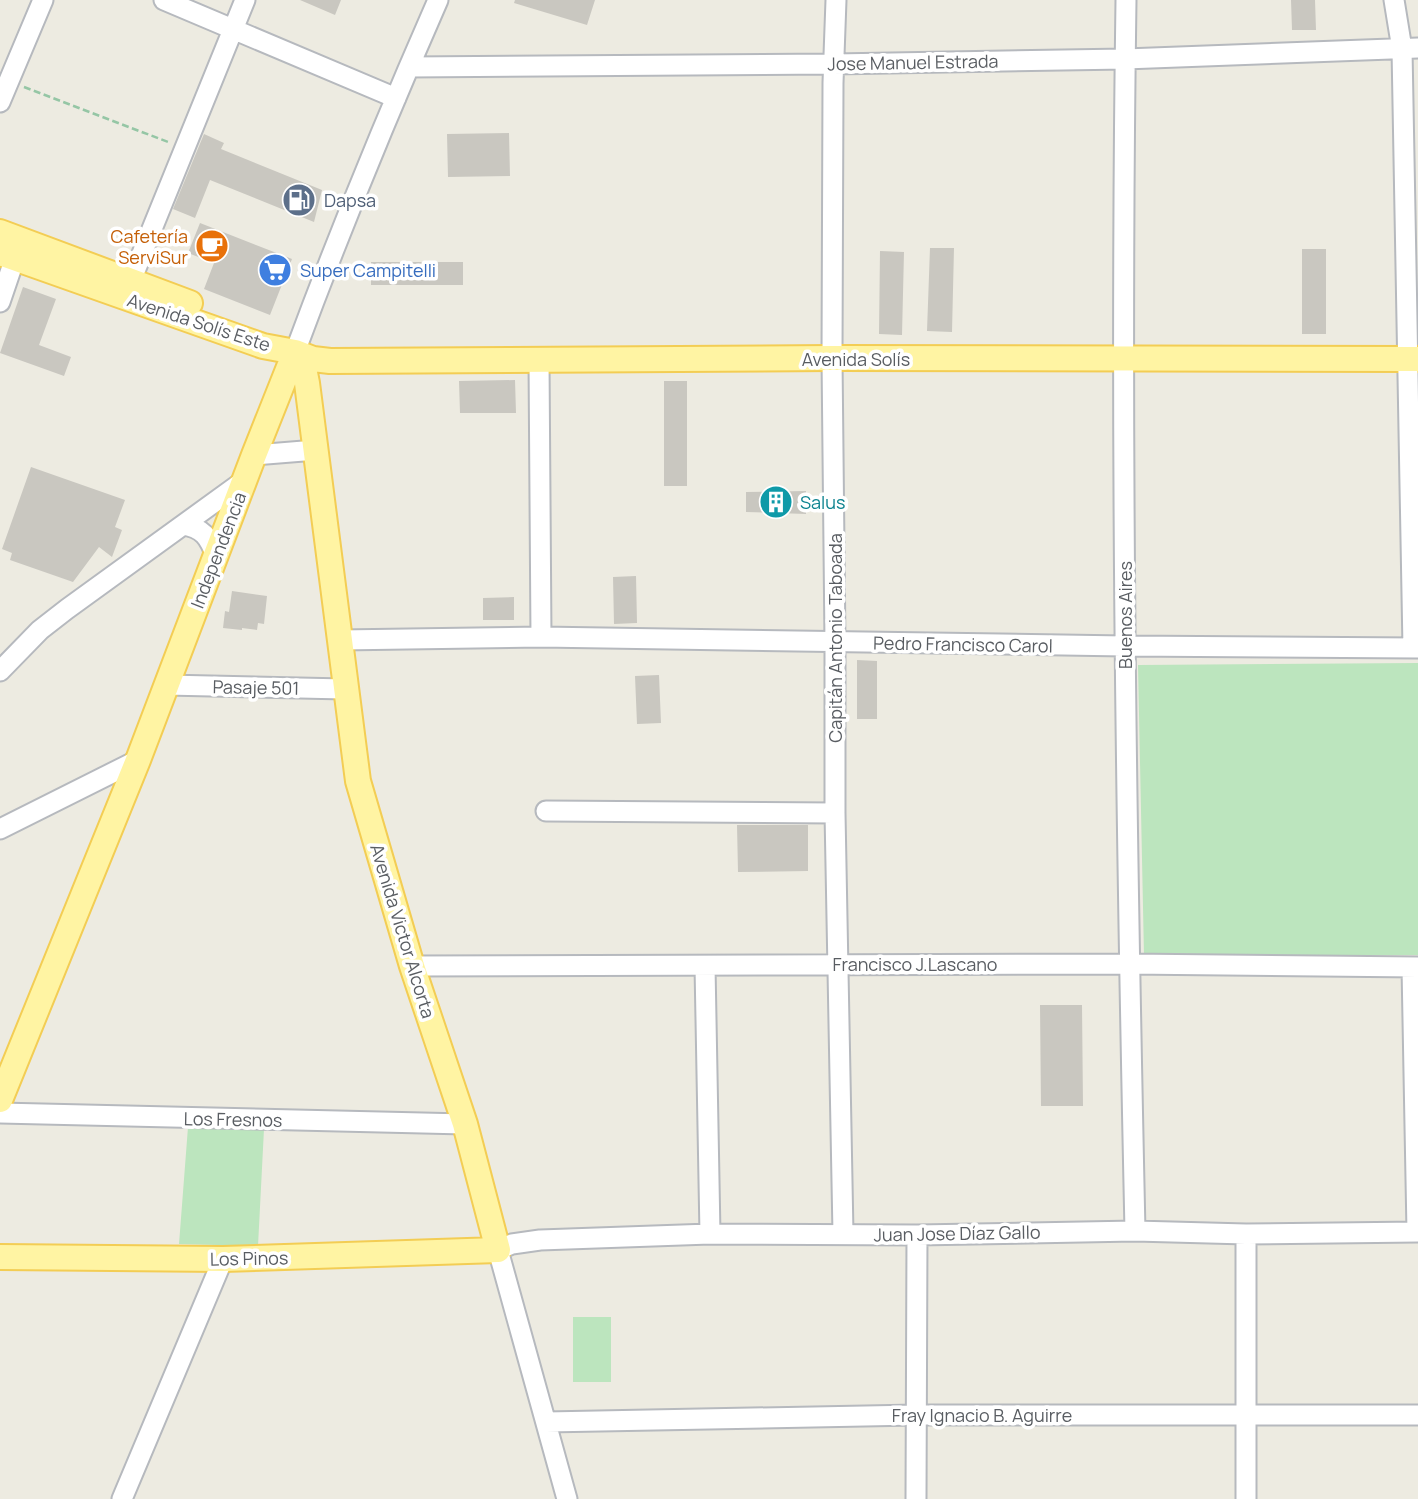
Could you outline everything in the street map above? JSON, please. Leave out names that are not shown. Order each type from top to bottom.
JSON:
[{"type":"main road","name":"Avenida Solís Este","points":[[9,246],[127,289],[262,346],[295,352]]},
{"type":"main road","name":"Avenida Solís","points":[[295,352],[313,359],[330,361],[1413,359]]},
{"type":"main road","name":"Avenida Victor Alcorta","points":[[295,352],[307,383],[358,781],[412,966],[465,1124],[498,1250]]},
{"type":"main road","name":"Independencia","points":[[0,1100],[138,760],[295,352]]},
{"type":"main road","name":"Los Pinos","points":[[0,1257],[223,1259],[498,1250]]},
{"type":"street","points":[[0,102],[43,0]]},
{"type":"street","points":[[164,0],[396,99]]},
{"type":"street","points":[[127,289],[245,0]]},
{"type":"street","name":"Independencia","points":[[295,352],[329,260],[438,0]]},
{"type":"street","name":"Capitán Antonio Taboada","points":[[836,0],[832,358],[835,813],[843,1234]]},
{"type":"street","name":"Buenos Aires","points":[[1126,0],[1125,646],[1135,1231]]},
{"type":"street","points":[[1394,0],[1410,49],[1415,648]]},
{"type":"street","name":"Jose Manuel Estrada","points":[[409,68],[1125,59],[1410,49]]},
{"type":"street","points":[[0,302],[9,246]]},
{"type":"street","points":[[539,360],[541,637]]},
{"type":"street","points":[[254,455],[316,450]]},
{"type":"street","points":[[0,671],[40,630],[245,480]]},
{"type":"street","points":[[183,525],[203,532],[216,556]]},
{"type":"street","name":"Pedro Francisco Carol","points":[[340,640],[541,637],[1415,648]]},
{"type":"street","name":"Pasaje 501","points":[[166,685],[345,689]]},
{"type":"street","points":[[0,829],[138,760]]},
{"type":"street","points":[[546,811],[835,813]]},
{"type":"street","name":"Francisco J.Lascano","points":[[412,966],[1129,964],[1415,967]]},
{"type":"street","points":[[705,966],[710,1234]]},
{"type":"street","points":[[1415,967],[1418,1232]]},
{"type":"street","name":"Los Fresnos","points":[[0,1113],[465,1124]]},
{"type":"street","name":"Juan Jose Díaz Gallo","points":[[498,1250],[512,1244],[540,1240],[710,1234],[1418,1232]]},
{"type":"street","points":[[1246,1499],[1247,1234]]},
{"type":"street","points":[[916,1499],[917,1235]]},
{"type":"street","name":"Avenida Victor Alcorta","points":[[498,1250],[567,1499]]},
{"type":"street","points":[[122,1499],[223,1259]]},
{"type":"street","name":"Fray Ignacio B. Aguirre","points":[[546,1422],[916,1415],[1418,1415]]},
{"type":"path","points":[[9,81],[185,148]]},
{"type":"green space","points":[[1418,663],[1418,955],[1144,956],[1138,665]]},
{"type":"green space","points":[[188,1127],[264,1129],[258,1246],[179,1244]]},
{"type":"green space","points":[[573,1317],[611,1317],[611,1382],[573,1382]]},
{"type":"building","points":[[300,0],[341,0],[335,15]]},
{"type":"building","points":[[515,0],[595,0],[587,25],[514,3]]},
{"type":"building","points":[[1291,0],[1315,0],[1316,30],[1292,30]]},
{"type":"building","points":[[509,133],[510,176],[448,177],[447,134]]},
{"type":"building","points":[[204,134],[224,143],[221,149],[322,190],[314,222],[210,180],[195,218],[173,209]]},
{"type":"building","points":[[200,223],[292,259],[270,315],[204,289],[214,263],[188,253]]},
{"type":"building","points":[[930,248],[954,248],[952,332],[927,331]]},
{"type":"building","points":[[1302,249],[1326,249],[1326,334],[1302,334]]},
{"type":"building","points":[[880,251],[904,252],[902,335],[879,334]]},
{"type":"building","points":[[371,262],[463,262],[463,285],[371,285]]},
{"type":"building","points":[[23,287],[56,299],[39,345],[71,357],[64,376],[0,353]]},
{"type":"building","points":[[515,380],[516,413],[460,413],[459,381]]},
{"type":"building","points":[[664,381],[687,381],[687,486],[664,486]]},
{"type":"building","points":[[31,467],[125,500],[115,527],[122,530],[112,557],[99,547],[73,582],[10,560],[12,553],[2,549]]},
{"type":"building","name":"Salus","points":[[806,491],[806,514],[746,512],[746,492]]},
{"type":"building","points":[[636,576],[637,623],[614,624],[613,577]]},
{"type":"building","points":[[232,591],[267,596],[264,624],[258,623],[257,630],[223,628]]},
{"type":"building","points":[[514,597],[514,620],[483,620],[483,598]]},
{"type":"building","points":[[857,660],[877,661],[877,719],[857,719]]},
{"type":"building","points":[[659,675],[661,723],[637,724],[635,676]]},
{"type":"building","points":[[737,825],[808,825],[808,871],[738,872]]},
{"type":"building","points":[[1040,1005],[1082,1005],[1083,1106],[1041,1106]]},
{"type":"place","name":"Dapsa","points":[[299,200]]},
{"type":"place","name":"Cafetería ServiSur","points":[[212,246]]},
{"type":"place","name":"Super Campitelli","points":[[275,270]]},
{"type":"place","name":"Salus","points":[[776,502]]}]
